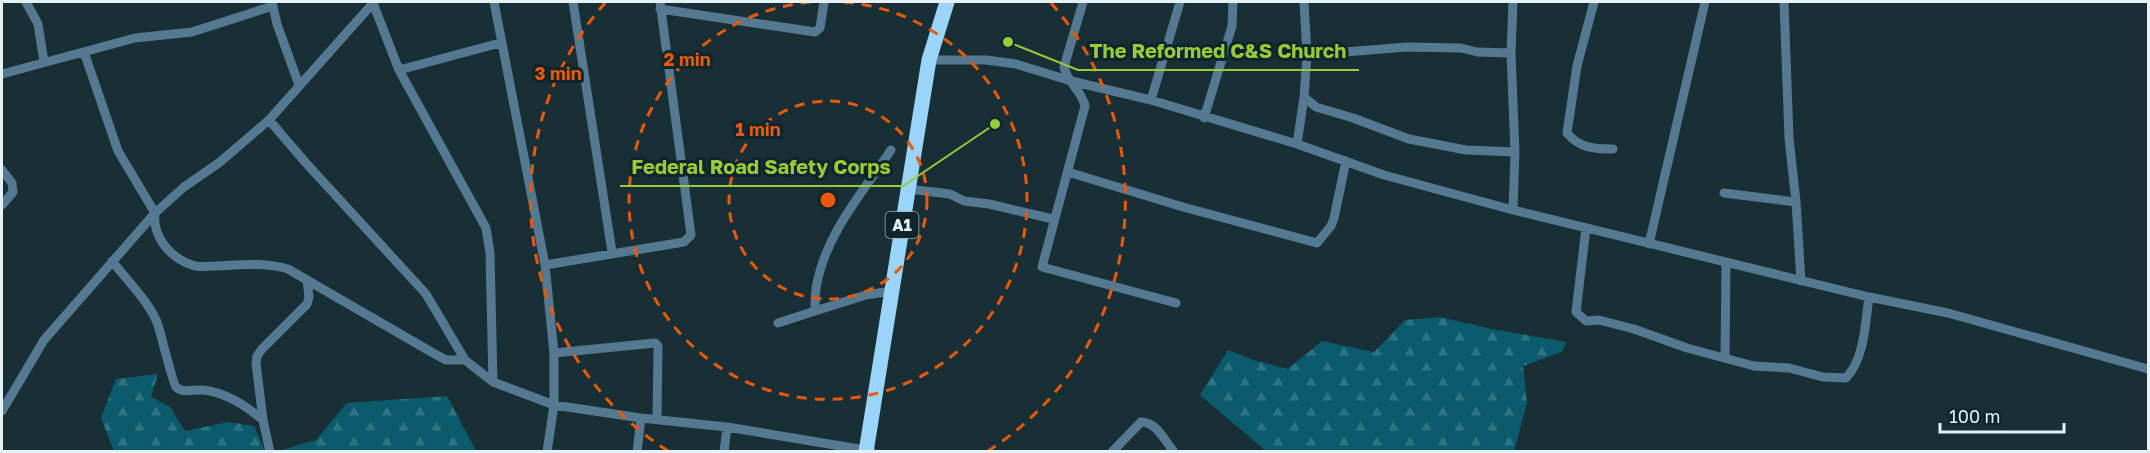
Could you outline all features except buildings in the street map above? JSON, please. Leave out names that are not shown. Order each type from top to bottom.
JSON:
[{"type":"highway","name":"A1","points":[[868,451],[929,60],[947,2]]},
{"type":"street","points":[[26,2],[38,24],[44,62]]},
{"type":"street","points":[[2,411],[44,340],[155,213],[184,187],[220,162],[269,120],[374,2],[399,70],[486,228],[490,253],[493,382]]},
{"type":"street","points":[[494,2],[500,43],[545,265],[554,353],[554,405],[547,452]]},
{"type":"street","points":[[573,2],[612,252]]},
{"type":"street","points":[[545,265],[612,252],[684,242],[691,236],[660,5],[815,32],[820,28],[824,2]]},
{"type":"street","points":[[1083,2],[1064,67],[1066,75],[1083,97],[1085,106],[1041,264],[1043,269],[1176,303]]},
{"type":"street","points":[[1151,100],[1180,2]]},
{"type":"street","points":[[1204,118],[1232,26],[1233,2]]},
{"type":"street","points":[[1297,144],[1307,55],[1304,2]]},
{"type":"street","points":[[1513,2],[1511,53],[1515,152],[1513,210]]},
{"type":"street","points":[[1594,2],[1577,66],[1567,133],[1574,142],[1592,149],[1613,149]]},
{"type":"street","points":[[1649,244],[1705,2]]},
{"type":"street","points":[[1784,2],[1789,138],[1801,281]]},
{"type":"street","points":[[2,74],[135,38],[192,32],[273,4],[277,24],[299,85]]},
{"type":"street","points":[[399,70],[500,43]]},
{"type":"street","points":[[1307,55],[1407,47],[1461,48],[1477,52],[1511,53]]},
{"type":"street","points":[[84,52],[118,151],[155,213],[154,224],[160,242],[180,260],[193,266],[271,264],[288,269],[446,360],[465,360]]},
{"type":"street","points":[[929,60],[986,60],[1016,64],[1071,81],[1151,100],[1204,118],[1297,144],[1384,175],[1513,210],[1801,281],[1948,313],[2148,369]]},
{"type":"street","points":[[1304,97],[1316,107],[1409,139],[1466,150],[1515,152]]},
{"type":"street","points":[[269,120],[426,294],[465,360],[493,382],[554,405],[727,427],[868,451]]},
{"type":"street","points":[[815,310],[817,283],[826,253],[845,215],[891,150]]},
{"type":"street","points":[[1068,172],[1183,207],[1317,243],[1334,218],[1346,162]]},
{"type":"street","points":[[2,170],[12,183],[13,192],[2,206]]},
{"type":"street","points":[[908,189],[950,194],[964,201],[989,204],[1053,219]]},
{"type":"street","points":[[1724,193],[1796,202]]},
{"type":"street","points":[[1586,228],[1576,312],[1579,316],[1586,321],[1599,320],[1634,329],[1754,366],[1796,369],[1823,377],[1846,378],[1855,369],[1859,356],[1869,297]]},
{"type":"street","points":[[112,261],[158,323],[173,384],[182,391],[201,390],[224,396],[240,403],[263,420]]},
{"type":"street","points":[[1725,358],[1726,262]]},
{"type":"street","points":[[270,452],[269,439],[263,420],[257,356],[262,348],[307,304],[309,297],[307,280]]},
{"type":"street","points":[[778,323],[866,295],[892,291]]},
{"type":"street","points":[[554,353],[656,343],[658,346],[657,419]]},
{"type":"street","points":[[637,452],[642,418]]},
{"type":"street","points":[[1112,452],[1141,422],[1149,422],[1174,452]]},
{"type":"street","points":[[724,452],[727,427]]},
{"type":"green space","points":[[1440,317],[1566,342],[1562,352],[1523,366],[1527,403],[1514,451],[1266,451],[1200,395],[1228,350],[1253,360],[1288,369],[1322,341],[1374,352],[1405,320]]},
{"type":"green space","points":[[158,374],[151,397],[170,407],[185,431],[228,422],[254,426],[265,451],[114,451],[101,418],[116,379]]},
{"type":"green space","points":[[447,396],[476,451],[278,451],[316,440],[347,403]]},
{"type":"place","name":"The Reformed C&S Church","points":[[1008,42]]},
{"type":"place","name":"Federal Road Safety Corps","points":[[995,124]]}]
